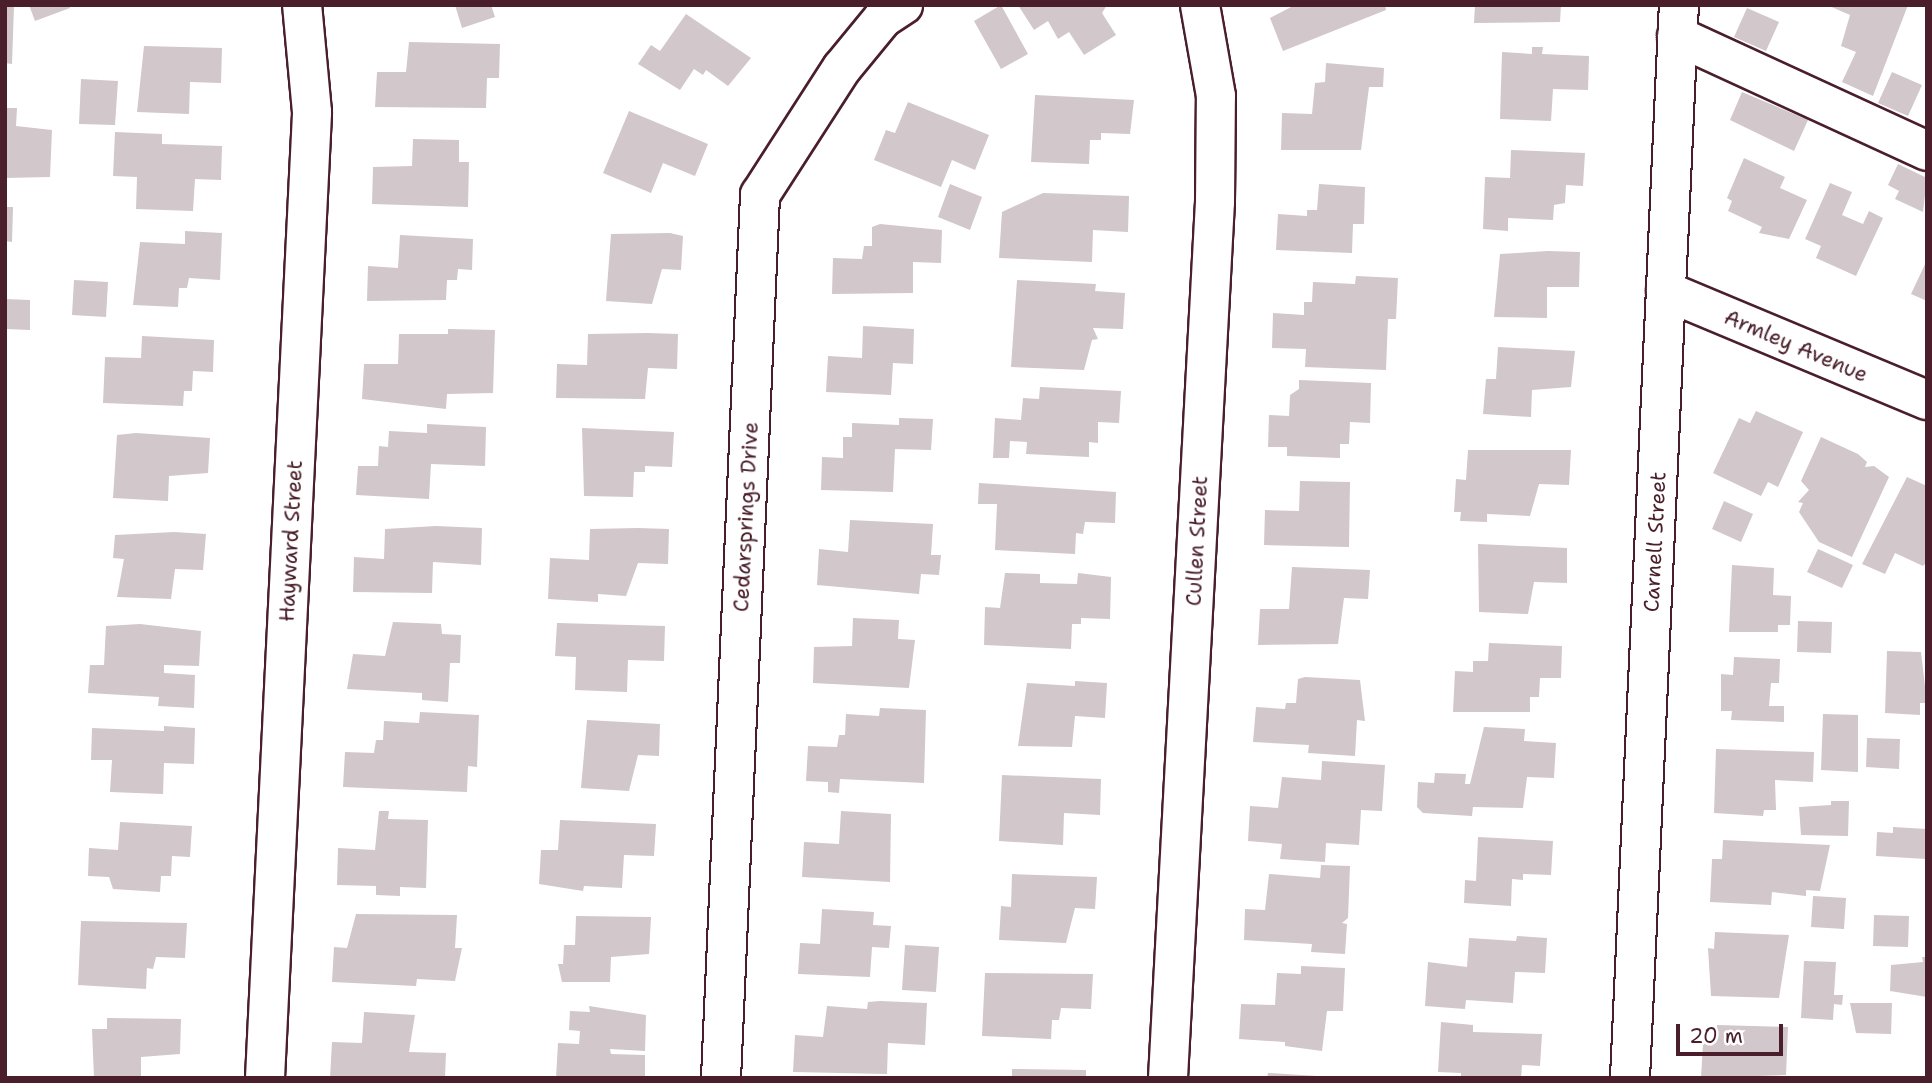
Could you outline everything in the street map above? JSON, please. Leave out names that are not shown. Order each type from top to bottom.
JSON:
[{"type":"street","name":"Hayward Street","points":[[265,1078],[312,112],[302,5]]},
{"type":"street","name":"Cedarsprings Drive","points":[[721,1078],[760,195],[842,68],[883,18],[903,5]]},
{"type":"street","name":"Cullen Street","points":[[1168,1078],[1215,202],[1216,96],[1200,5]]},
{"type":"street","points":[[1678,21],[1927,151]]},
{"type":"street","name":"Carnell Street","points":[[1630,1078],[1678,21]]},
{"type":"street","name":"Armley Avenue","points":[[1666,291],[1927,400]]},
{"type":"building","points":[[29,5],[69,5],[70,8],[35,21]]},
{"type":"building","points":[[455,5],[491,5],[495,17],[462,28]]},
{"type":"building","points":[[1001,5],[1028,54],[1001,69],[974,21]]},
{"type":"building","points":[[1018,5],[1107,5],[1102,13],[1116,35],[1084,55],[1069,32],[1058,39],[1048,21],[1034,30]]},
{"type":"building","points":[[1295,5],[1385,5],[1386,10],[1283,51],[1270,18]]},
{"type":"building","points":[[1475,5],[1561,5],[1560,22],[1474,23]]},
{"type":"building","points":[[1827,5],[1908,5],[1873,96],[1842,82],[1856,52],[1841,46],[1850,15]]},
{"type":"building","points":[[5,6],[14,6],[12,64],[5,63]]},
{"type":"building","points":[[1747,8],[1779,22],[1766,51],[1734,37]]},
{"type":"building","points":[[686,14],[751,58],[728,86],[706,70],[703,75],[694,69],[680,90],[638,64],[651,45],[660,51]]},
{"type":"building","points":[[409,42],[500,44],[499,78],[487,78],[486,108],[375,107],[377,72],[406,72]]},
{"type":"building","points":[[144,46],[222,48],[221,83],[190,82],[189,114],[137,112]]},
{"type":"building","points":[[1532,47],[1543,47],[1542,54],[1589,56],[1588,90],[1553,89],[1551,121],[1500,119],[1502,52],[1532,54]]},
{"type":"building","points":[[1326,63],[1384,68],[1383,87],[1369,87],[1361,150],[1281,150],[1282,113],[1312,114],[1315,83],[1325,82]]},
{"type":"building","points":[[1892,72],[1922,85],[1908,116],[1878,103]]},
{"type":"building","points":[[81,79],[118,81],[115,125],[79,124]]},
{"type":"building","points":[[1742,92],[1808,120],[1794,151],[1730,120]]},
{"type":"building","points":[[1035,95],[1134,100],[1130,134],[1101,133],[1101,140],[1090,140],[1089,164],[1031,162]]},
{"type":"building","points":[[908,102],[989,135],[975,170],[952,160],[941,187],[874,160],[886,130],[895,133]]},
{"type":"building","points":[[5,108],[17,108],[16,126],[52,130],[50,177],[5,178]]},
{"type":"building","points":[[629,111],[708,144],[695,176],[663,163],[651,193],[603,173]]},
{"type":"building","points":[[115,132],[162,134],[162,144],[222,146],[221,180],[195,179],[193,211],[136,209],[137,177],[113,176]]},
{"type":"building","points":[[413,139],[459,140],[459,162],[469,162],[468,207],[372,204],[373,167],[412,166]]},
{"type":"building","points":[[1511,150],[1585,153],[1583,186],[1566,185],[1565,203],[1554,205],[1553,220],[1508,218],[1508,231],[1483,229],[1485,177],[1510,178]]},
{"type":"building","points":[[1744,158],[1785,177],[1780,188],[1807,200],[1789,239],[1759,233],[1762,227],[1728,211],[1732,201],[1727,198]]},
{"type":"building","points":[[1898,164],[1927,178],[1923,212],[1895,199],[1899,191],[1888,185]]},
{"type":"building","points":[[1830,183],[1852,192],[1842,215],[1863,224],[1869,211],[1883,218],[1856,276],[1816,258],[1821,246],[1805,239]]},
{"type":"building","points":[[950,184],[982,197],[970,230],[938,217]]},
{"type":"building","points":[[1319,184],[1365,187],[1364,224],[1353,224],[1352,253],[1276,250],[1278,214],[1307,216],[1307,210],[1317,210]]},
{"type":"building","points":[[1043,193],[1129,196],[1128,232],[1093,230],[1092,262],[999,258],[1002,212]]},
{"type":"building","points":[[5,207],[13,207],[12,242],[5,241]]},
{"type":"building","points":[[880,224],[942,230],[941,263],[913,262],[913,293],[832,294],[833,258],[862,259],[864,246],[872,246],[872,227]]},
{"type":"building","points":[[185,231],[222,233],[220,280],[189,278],[187,288],[179,288],[178,307],[133,305],[140,242],[185,244]]},
{"type":"building","points":[[670,233],[683,236],[681,270],[662,269],[652,304],[606,301],[611,234]]},
{"type":"building","points":[[400,235],[473,239],[472,270],[458,269],[457,280],[447,280],[446,300],[367,301],[368,266],[398,268]]},
{"type":"building","points":[[1580,252],[1579,287],[1547,287],[1547,318],[1494,317],[1500,254]]},
{"type":"building","points":[[1927,260],[1927,301],[1911,294]]},
{"type":"building","points":[[1356,276],[1398,278],[1396,319],[1388,319],[1386,370],[1305,367],[1306,349],[1272,348],[1273,313],[1304,315],[1304,302],[1312,302],[1313,282],[1355,284]]},
{"type":"building","points":[[74,280],[108,282],[106,317],[72,315]]},
{"type":"building","points":[[1017,280],[1096,284],[1095,291],[1125,293],[1123,329],[1093,328],[1098,339],[1092,340],[1084,370],[1011,367]]},
{"type":"building","points":[[5,299],[30,300],[30,330],[5,329]]},
{"type":"building","points":[[863,326],[914,329],[913,364],[893,363],[891,395],[826,392],[828,356],[862,358]]},
{"type":"building","points":[[448,329],[495,330],[493,393],[447,394],[446,409],[362,399],[364,364],[398,364],[399,334],[448,334]]},
{"type":"building","points":[[588,334],[678,334],[677,369],[648,368],[645,399],[556,398],[557,364],[587,365]]},
{"type":"building","points":[[142,336],[214,340],[213,372],[193,371],[192,391],[184,391],[183,406],[103,403],[105,357],[141,358]]},
{"type":"building","points":[[1498,347],[1575,351],[1571,387],[1532,390],[1531,417],[1483,414],[1486,379],[1496,379]]},
{"type":"building","points":[[1299,380],[1371,383],[1370,423],[1350,422],[1349,444],[1340,444],[1340,458],[1287,456],[1287,447],[1268,447],[1269,415],[1289,416],[1290,395],[1299,389]]},
{"type":"building","points":[[1040,387],[1121,391],[1119,423],[1098,422],[1098,443],[1089,442],[1089,457],[1026,454],[1027,442],[1010,441],[1009,458],[993,458],[995,418],[1021,420],[1023,398],[1039,399]]},
{"type":"building","points":[[1756,411],[1803,432],[1778,487],[1768,482],[1761,496],[1713,473],[1739,418],[1750,423]]},
{"type":"building","points":[[899,418],[933,419],[931,450],[895,449],[893,492],[821,490],[822,457],[843,458],[843,437],[852,437],[852,423],[899,425]]},
{"type":"building","points":[[427,424],[486,427],[485,466],[431,464],[429,499],[356,495],[358,466],[378,466],[379,446],[388,447],[389,431],[427,433]]},
{"type":"building","points":[[582,428],[674,432],[672,467],[645,466],[645,472],[634,472],[633,497],[584,496]]},
{"type":"building","points":[[136,433],[210,438],[208,473],[169,476],[168,501],[113,498],[117,435]]},
{"type":"building","points":[[1821,437],[1858,454],[1867,462],[1865,467],[1874,466],[1889,477],[1852,557],[1819,542],[1799,512],[1803,503],[1798,502],[1809,490],[1801,481]]},
{"type":"building","points":[[1468,450],[1571,450],[1569,485],[1539,484],[1530,516],[1487,514],[1487,522],[1460,521],[1461,512],[1454,512],[1456,479],[1466,480]]},
{"type":"building","points":[[1907,477],[1927,486],[1927,562],[1923,566],[1895,553],[1885,574],[1862,564]]},
{"type":"building","points":[[1300,481],[1350,482],[1349,547],[1264,545],[1265,510],[1299,511]]},
{"type":"building","points":[[979,483],[1116,492],[1115,523],[1085,522],[1083,534],[1076,533],[1075,554],[995,550],[997,504],[978,504]]},
{"type":"building","points":[[1724,501],[1753,514],[1741,542],[1712,529]]},
{"type":"building","points":[[850,520],[933,524],[931,555],[941,555],[939,575],[921,574],[919,594],[817,585],[819,549],[848,552]]},
{"type":"building","points":[[436,526],[482,528],[481,565],[433,562],[432,593],[353,592],[354,557],[384,559],[385,529]]},
{"type":"building","points":[[590,529],[669,529],[668,564],[638,563],[626,596],[598,594],[598,602],[548,599],[550,558],[589,560]]},
{"type":"building","points":[[174,532],[206,534],[203,570],[175,569],[171,599],[117,597],[124,559],[113,558],[115,535]]},
{"type":"building","points":[[1478,544],[1567,548],[1567,583],[1534,582],[1528,614],[1479,612]]},
{"type":"building","points":[[1818,549],[1853,565],[1842,588],[1807,572]]},
{"type":"building","points":[[1732,565],[1774,568],[1773,595],[1791,596],[1790,625],[1778,625],[1778,632],[1729,632]]},
{"type":"building","points":[[1292,567],[1370,570],[1368,599],[1344,598],[1338,644],[1258,645],[1260,609],[1289,609]]},
{"type":"building","points":[[1005,573],[1040,574],[1040,583],[1077,584],[1078,573],[1111,577],[1110,619],[1081,618],[1081,624],[1072,624],[1071,649],[984,645],[985,607],[1000,608]]},
{"type":"building","points":[[853,618],[899,620],[898,639],[915,640],[909,688],[813,683],[814,647],[852,646]]},
{"type":"building","points":[[1798,621],[1832,622],[1831,653],[1797,652]]},
{"type":"building","points":[[393,622],[441,624],[442,634],[461,635],[460,663],[450,663],[448,702],[422,700],[422,693],[347,689],[353,654],[385,656]]},
{"type":"building","points":[[557,623],[665,626],[664,661],[628,660],[627,692],[575,690],[576,657],[555,656]]},
{"type":"building","points":[[140,624],[201,631],[199,666],[164,665],[164,673],[195,675],[194,708],[158,706],[159,697],[88,693],[90,665],[104,665],[106,626]]},
{"type":"building","points":[[1489,643],[1562,646],[1561,678],[1540,678],[1539,697],[1530,697],[1530,712],[1453,712],[1455,671],[1473,672],[1473,661],[1488,661]]},
{"type":"building","points":[[1887,651],[1921,652],[1927,703],[1920,703],[1920,715],[1885,713]]},
{"type":"building","points":[[1734,657],[1780,659],[1779,683],[1771,683],[1769,706],[1784,706],[1784,722],[1731,720],[1732,711],[1721,711],[1721,674],[1733,675]]},
{"type":"building","points":[[1305,677],[1360,680],[1365,721],[1357,720],[1355,756],[1308,753],[1309,745],[1253,742],[1256,707],[1285,709],[1286,703],[1296,703],[1298,679]]},
{"type":"building","points":[[1075,681],[1107,683],[1105,718],[1075,716],[1072,747],[1018,746],[1027,683],[1075,686]]},
{"type":"building","points":[[880,708],[926,710],[924,783],[840,779],[839,793],[828,792],[828,782],[806,781],[808,746],[837,747],[839,735],[845,735],[846,714],[879,716]]},
{"type":"building","points":[[420,712],[479,715],[477,767],[468,766],[467,792],[343,787],[345,752],[374,753],[376,740],[383,740],[384,721],[419,723]]},
{"type":"building","points":[[1823,714],[1858,715],[1858,772],[1821,770]]},
{"type":"building","points":[[587,720],[660,724],[659,756],[638,755],[629,791],[581,788]]},
{"type":"building","points":[[164,726],[195,728],[194,764],[164,763],[163,794],[110,792],[112,760],[91,760],[92,728],[164,731]]},
{"type":"building","points":[[1484,727],[1525,729],[1524,741],[1556,743],[1554,778],[1527,777],[1523,808],[1473,807],[1472,816],[1423,813],[1417,807],[1418,782],[1434,783],[1435,773],[1466,774],[1465,784],[1470,784]]},
{"type":"building","points":[[1867,738],[1900,739],[1899,769],[1866,767]]},
{"type":"building","points":[[1716,749],[1814,752],[1813,782],[1775,780],[1776,810],[1764,810],[1763,816],[1714,813]]},
{"type":"building","points":[[1322,761],[1385,765],[1382,811],[1361,810],[1359,845],[1326,843],[1325,862],[1280,859],[1282,844],[1248,841],[1250,806],[1278,808],[1282,777],[1321,780]]},
{"type":"building","points":[[1002,775],[1101,779],[1100,815],[1064,813],[1063,845],[999,841]]},
{"type":"building","points":[[1831,801],[1849,801],[1848,836],[1801,835],[1799,807],[1831,805]]},
{"type":"building","points":[[379,811],[389,811],[388,819],[428,820],[426,888],[400,887],[400,896],[376,895],[376,886],[337,885],[338,848],[375,850]]},
{"type":"building","points":[[841,811],[891,814],[890,882],[802,877],[804,842],[839,844]]},
{"type":"building","points":[[560,820],[656,824],[654,856],[624,855],[622,888],[584,886],[583,891],[539,884],[541,850],[558,850]]},
{"type":"building","points":[[120,822],[192,826],[190,857],[172,856],[171,876],[161,876],[160,892],[113,889],[109,877],[88,876],[89,848],[118,850]]},
{"type":"building","points":[[1893,827],[1927,829],[1926,859],[1876,856],[1877,832],[1893,833]]},
{"type":"building","points":[[1478,837],[1553,841],[1551,875],[1523,874],[1523,880],[1512,879],[1511,906],[1464,903],[1465,880],[1476,881]]},
{"type":"building","points":[[1723,840],[1830,845],[1820,891],[1806,890],[1806,896],[1772,892],[1771,905],[1710,902],[1712,859],[1722,859]]},
{"type":"building","points":[[1321,865],[1350,866],[1348,918],[1342,923],[1347,924],[1345,954],[1311,952],[1312,944],[1244,940],[1245,909],[1265,910],[1269,874],[1320,878]]},
{"type":"building","points":[[1012,874],[1097,877],[1095,909],[1075,908],[1066,943],[999,940],[1001,906],[1011,907]]},
{"type":"building","points":[[1813,896],[1846,898],[1844,929],[1811,927]]},
{"type":"building","points":[[822,909],[874,912],[873,925],[891,926],[889,948],[872,947],[870,977],[798,974],[800,943],[820,944]]},
{"type":"building","points":[[356,914],[457,915],[455,948],[462,948],[455,981],[417,979],[416,986],[332,982],[334,947],[347,948]]},
{"type":"building","points":[[1874,915],[1909,916],[1908,947],[1873,946]]},
{"type":"building","points":[[576,916],[651,917],[649,954],[611,957],[610,982],[562,982],[558,964],[563,964],[564,945],[575,945]]},
{"type":"building","points":[[81,921],[187,923],[185,958],[156,957],[153,969],[147,968],[146,989],[78,985]]},
{"type":"building","points":[[1715,932],[1789,935],[1779,998],[1711,996],[1708,948],[1714,949]]},
{"type":"building","points":[[1517,936],[1547,938],[1545,973],[1515,972],[1513,1003],[1466,1000],[1465,1009],[1425,1006],[1428,962],[1467,967],[1469,938],[1516,941]]},
{"type":"building","points":[[905,945],[939,947],[936,992],[902,990]]},
{"type":"building","points":[[1922,957],[1927,957],[1927,997],[1890,991],[1891,965],[1923,962]]},
{"type":"building","points":[[1804,961],[1836,962],[1834,995],[1843,995],[1842,1005],[1834,1004],[1833,1020],[1801,1018]]},
{"type":"building","points":[[1301,966],[1345,968],[1343,1011],[1327,1011],[1322,1051],[1285,1046],[1285,1042],[1239,1039],[1241,1004],[1275,1005],[1277,973],[1301,974]]},
{"type":"building","points":[[985,973],[1093,974],[1091,1009],[1061,1008],[1059,1020],[1052,1020],[1051,1039],[982,1036]]},
{"type":"building","points":[[868,1002],[927,1003],[925,1045],[888,1043],[887,1074],[793,1072],[795,1035],[823,1037],[827,1006],[867,1009]]},
{"type":"building","points":[[1850,1003],[1892,1003],[1891,1034],[1856,1033]]},
{"type":"building","points":[[589,1006],[646,1015],[645,1051],[610,1049],[611,1054],[645,1055],[645,1078],[556,1078],[558,1043],[579,1044],[580,1031],[569,1030],[570,1011],[590,1012]]},
{"type":"building","points":[[364,1012],[415,1015],[409,1052],[446,1053],[445,1078],[330,1078],[332,1042],[362,1043]]},
{"type":"building","points":[[107,1018],[181,1019],[180,1054],[141,1057],[141,1078],[94,1078],[92,1029],[107,1029]]},
{"type":"building","points":[[1441,1022],[1473,1025],[1473,1032],[1542,1034],[1540,1066],[1522,1065],[1521,1078],[1461,1078],[1461,1073],[1438,1072]]},
{"type":"building","points":[[1717,1025],[1788,1027],[1786,1075],[1701,1078],[1703,1043],[1716,1043]]},
{"type":"building","points":[[1012,1069],[1086,1070],[1086,1078],[1012,1078]]},
{"type":"building","points":[[1268,1073],[1317,1076],[1317,1078],[1267,1078]]}]
